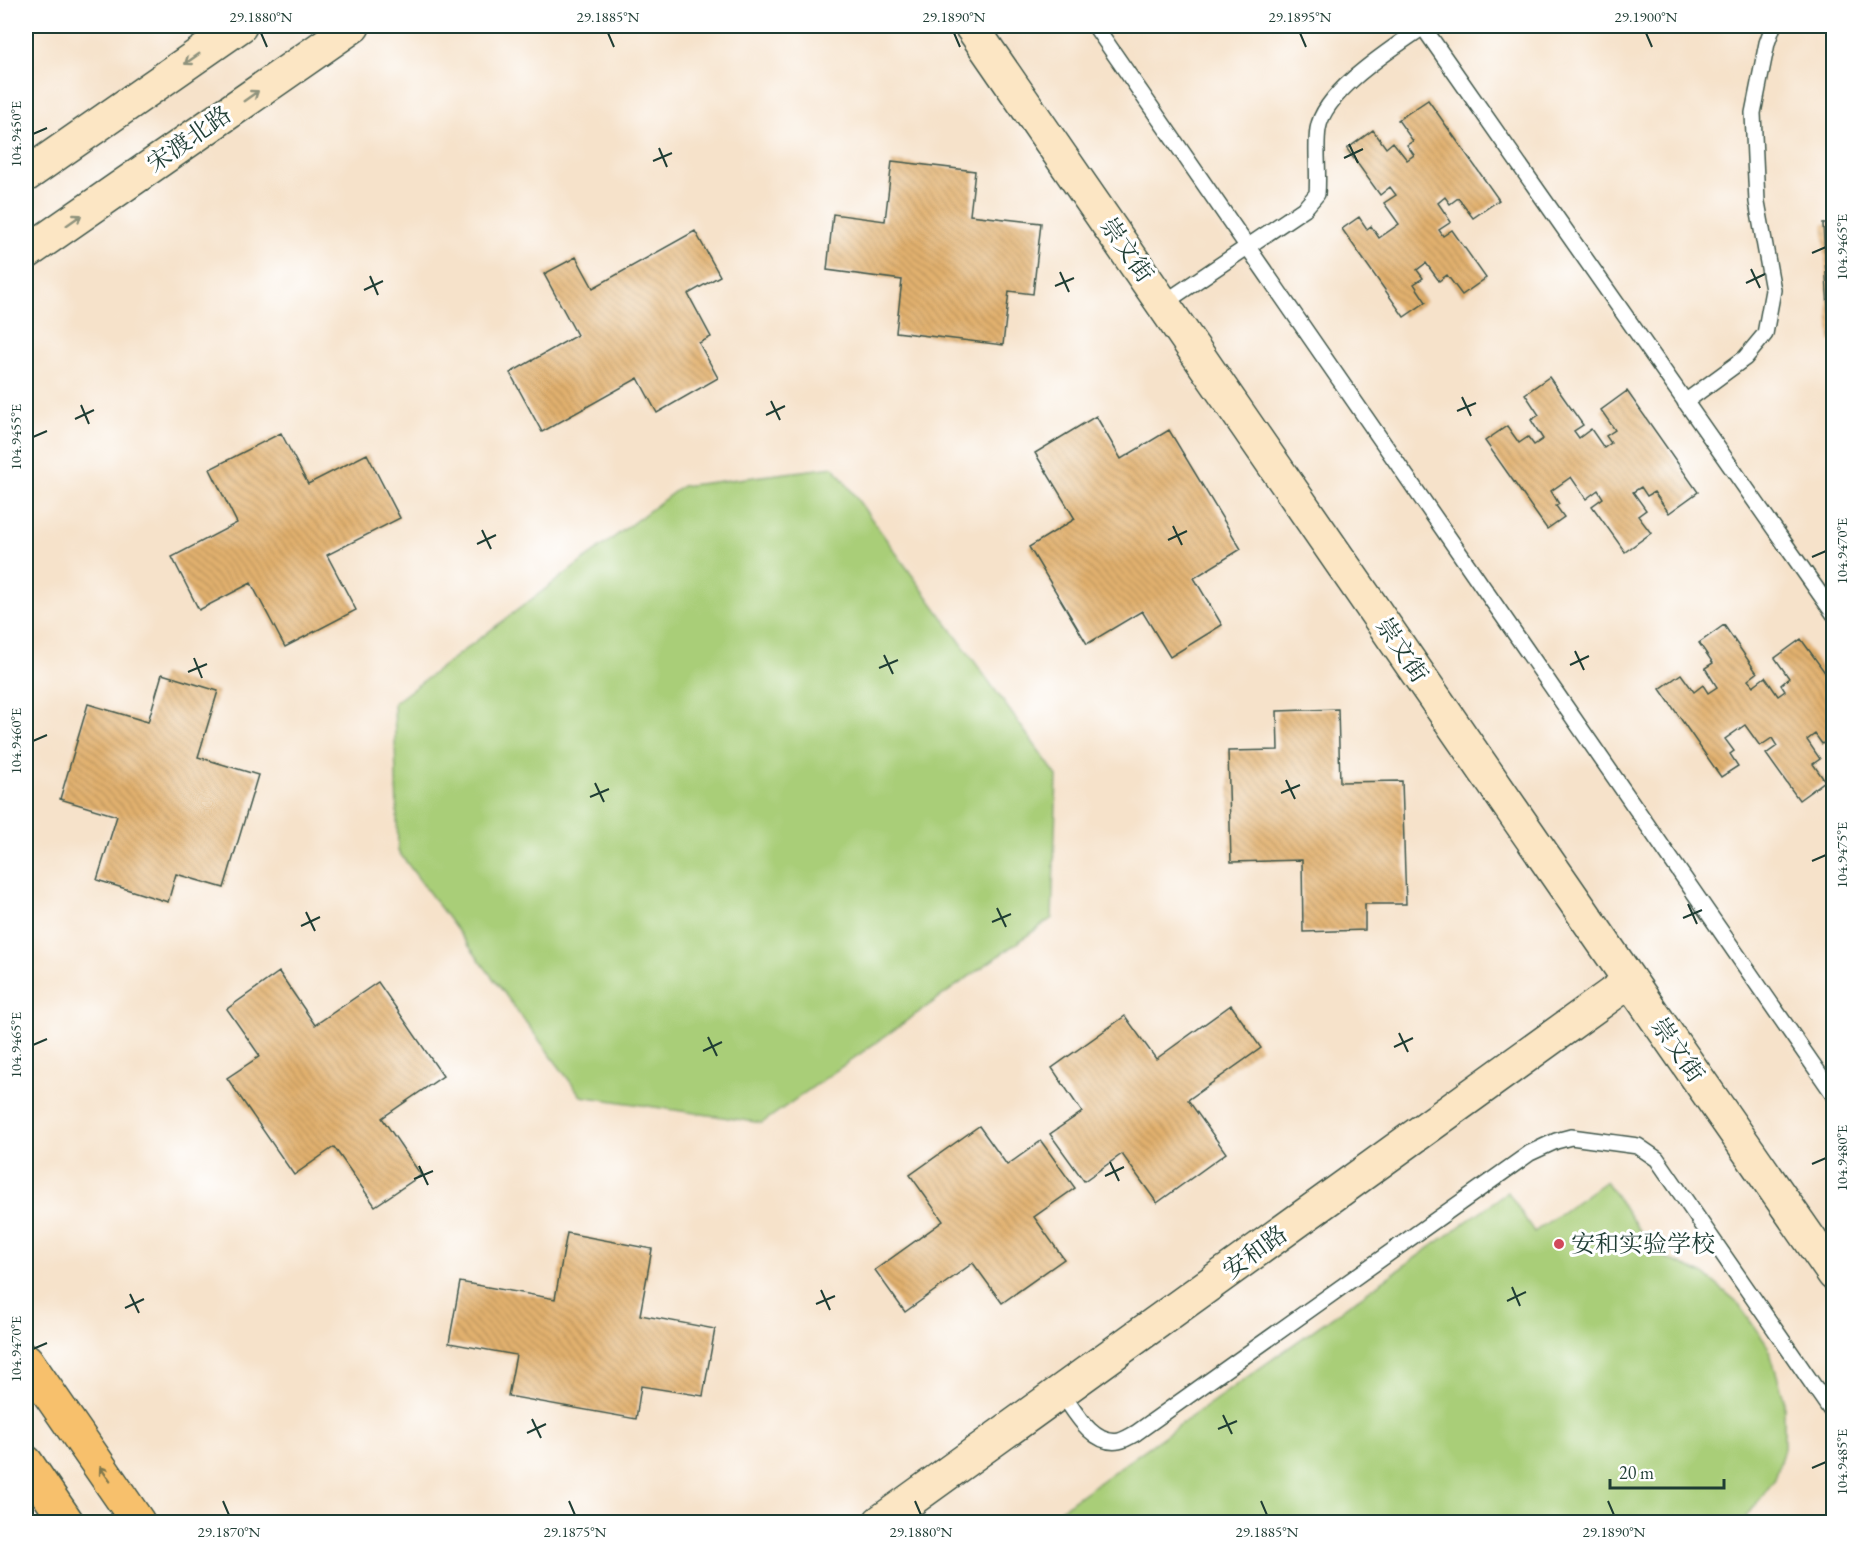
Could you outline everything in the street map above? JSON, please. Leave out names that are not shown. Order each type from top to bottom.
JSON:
[{"type":"main road","points":[[26,1360],[138,1522]]},
{"type":"main road","points":[[26,1462],[67,1522]]},
{"type":"street","points":[[26,175],[240,26]]},
{"type":"street","name":"宋渡北路","points":[[26,253],[352,26]]},
{"type":"street","name":"崇文街","points":[[971,26],[1833,1274]]},
{"type":"street","name":"安和路","points":[[880,1522],[1630,981]]},
{"type":"lane","points":[[1095,26],[1833,1095]]},
{"type":"lane","points":[[1164,303],[1305,208],[1317,194],[1318,127],[1329,106],[1351,78],[1422,26],[1833,614]]},
{"type":"lane","points":[[1685,402],[1745,358],[1765,334],[1773,290],[1757,202],[1753,113],[1767,43],[1773,26]]},
{"type":"lane","points":[[1061,1392],[1084,1425],[1101,1439],[1118,1441],[1136,1433],[1530,1153],[1571,1137],[1638,1146],[1658,1159],[1833,1415]]},
{"type":"green space","points":[[834,467],[1057,776],[1052,918],[762,1123],[581,1096],[398,851],[394,703],[682,486]]},
{"type":"green space","name":"安和实验学校","points":[[1606,1181],[1655,1253],[1705,1275],[1736,1301],[1768,1346],[1784,1398],[1784,1448],[1775,1479],[1743,1522],[1043,1522],[1508,1192],[1534,1232]]},
{"type":"building","points":[[1428,100],[1499,200],[1473,218],[1458,198],[1450,204],[1445,197],[1438,203],[1451,222],[1439,230],[1443,236],[1452,230],[1486,278],[1462,295],[1447,275],[1439,281],[1426,263],[1417,270],[1423,278],[1414,284],[1426,302],[1404,317],[1342,229],[1359,217],[1367,229],[1371,226],[1379,238],[1399,224],[1384,203],[1396,195],[1390,187],[1380,195],[1347,149],[1373,130],[1386,148],[1393,142],[1407,160],[1414,155],[1407,145],[1413,141],[1398,120]]},
{"type":"building","points":[[892,161],[975,171],[970,215],[1041,223],[1033,294],[1009,291],[1003,345],[896,332],[902,280],[827,270],[833,214],[885,221]]},
{"type":"building","points":[[1834,223],[1834,342],[1830,342],[1823,224]]},
{"type":"building","points":[[695,231],[720,276],[688,294],[711,337],[699,343],[718,378],[657,413],[638,378],[542,432],[510,373],[577,335],[544,274],[576,257],[593,288]]},
{"type":"building","points":[[1549,377],[1583,425],[1574,431],[1579,438],[1591,429],[1604,448],[1611,443],[1606,436],[1615,430],[1601,410],[1627,391],[1698,492],[1669,513],[1654,492],[1647,496],[1641,487],[1633,492],[1646,510],[1638,516],[1651,533],[1625,552],[1592,506],[1603,498],[1598,490],[1586,499],[1571,477],[1551,491],[1559,504],[1556,506],[1564,517],[1547,529],[1485,441],[1507,426],[1519,443],[1528,437],[1534,445],[1543,439],[1531,420],[1539,415],[1525,394]]},
{"type":"building","points":[[1096,416],[1121,459],[1169,430],[1241,549],[1194,578],[1222,625],[1170,657],[1142,611],[1087,644],[1029,547],[1075,519],[1035,453]]},
{"type":"building","points":[[281,433],[308,484],[367,454],[400,518],[327,555],[356,610],[285,647],[251,583],[199,610],[172,557],[237,523],[210,469]]},
{"type":"building","points":[[1724,625],[1757,673],[1748,680],[1753,686],[1765,677],[1778,696],[1785,691],[1781,685],[1789,678],[1775,658],[1801,639],[1834,685],[1834,747],[1828,739],[1822,744],[1815,734],[1807,740],[1820,759],[1813,764],[1825,781],[1799,800],[1766,754],[1777,746],[1772,738],[1760,746],[1745,725],[1725,739],[1734,751],[1730,754],[1738,766],[1721,777],[1660,689],[1681,674],[1694,692],[1703,685],[1708,693],[1717,687],[1705,668],[1713,663],[1699,643]]},
{"type":"building","points":[[162,674],[218,691],[198,757],[258,775],[224,888],[176,874],[168,902],[97,880],[117,816],[60,799],[88,704],[148,722]]},
{"type":"building","points":[[1338,709],[1340,782],[1402,781],[1406,904],[1365,904],[1365,930],[1303,932],[1302,860],[1231,862],[1228,751],[1278,750],[1277,711]]},
{"type":"building","points":[[1834,938],[1834,951],[1827,942]]},
{"type":"building","points":[[279,972],[315,1025],[378,982],[443,1076],[382,1118],[421,1175],[375,1206],[334,1147],[294,1175],[227,1078],[260,1056],[227,1009]]},
{"type":"building","points":[[1231,1005],[1261,1048],[1188,1100],[1226,1153],[1157,1203],[1122,1154],[1084,1181],[1050,1134],[1082,1112],[1052,1068],[1125,1016],[1156,1059]]},
{"type":"building","points":[[979,1126],[1007,1165],[1041,1141],[1075,1188],[1034,1217],[1064,1259],[1002,1303],[973,1263],[905,1312],[875,1270],[943,1221],[910,1175]]},
{"type":"building","points":[[567,1233],[652,1249],[640,1315],[715,1329],[703,1396],[641,1386],[636,1419],[508,1396],[516,1355],[449,1343],[460,1282],[555,1299]]},
{"type":"place","name":"安和实验学校","points":[[1559,1244]]}]
